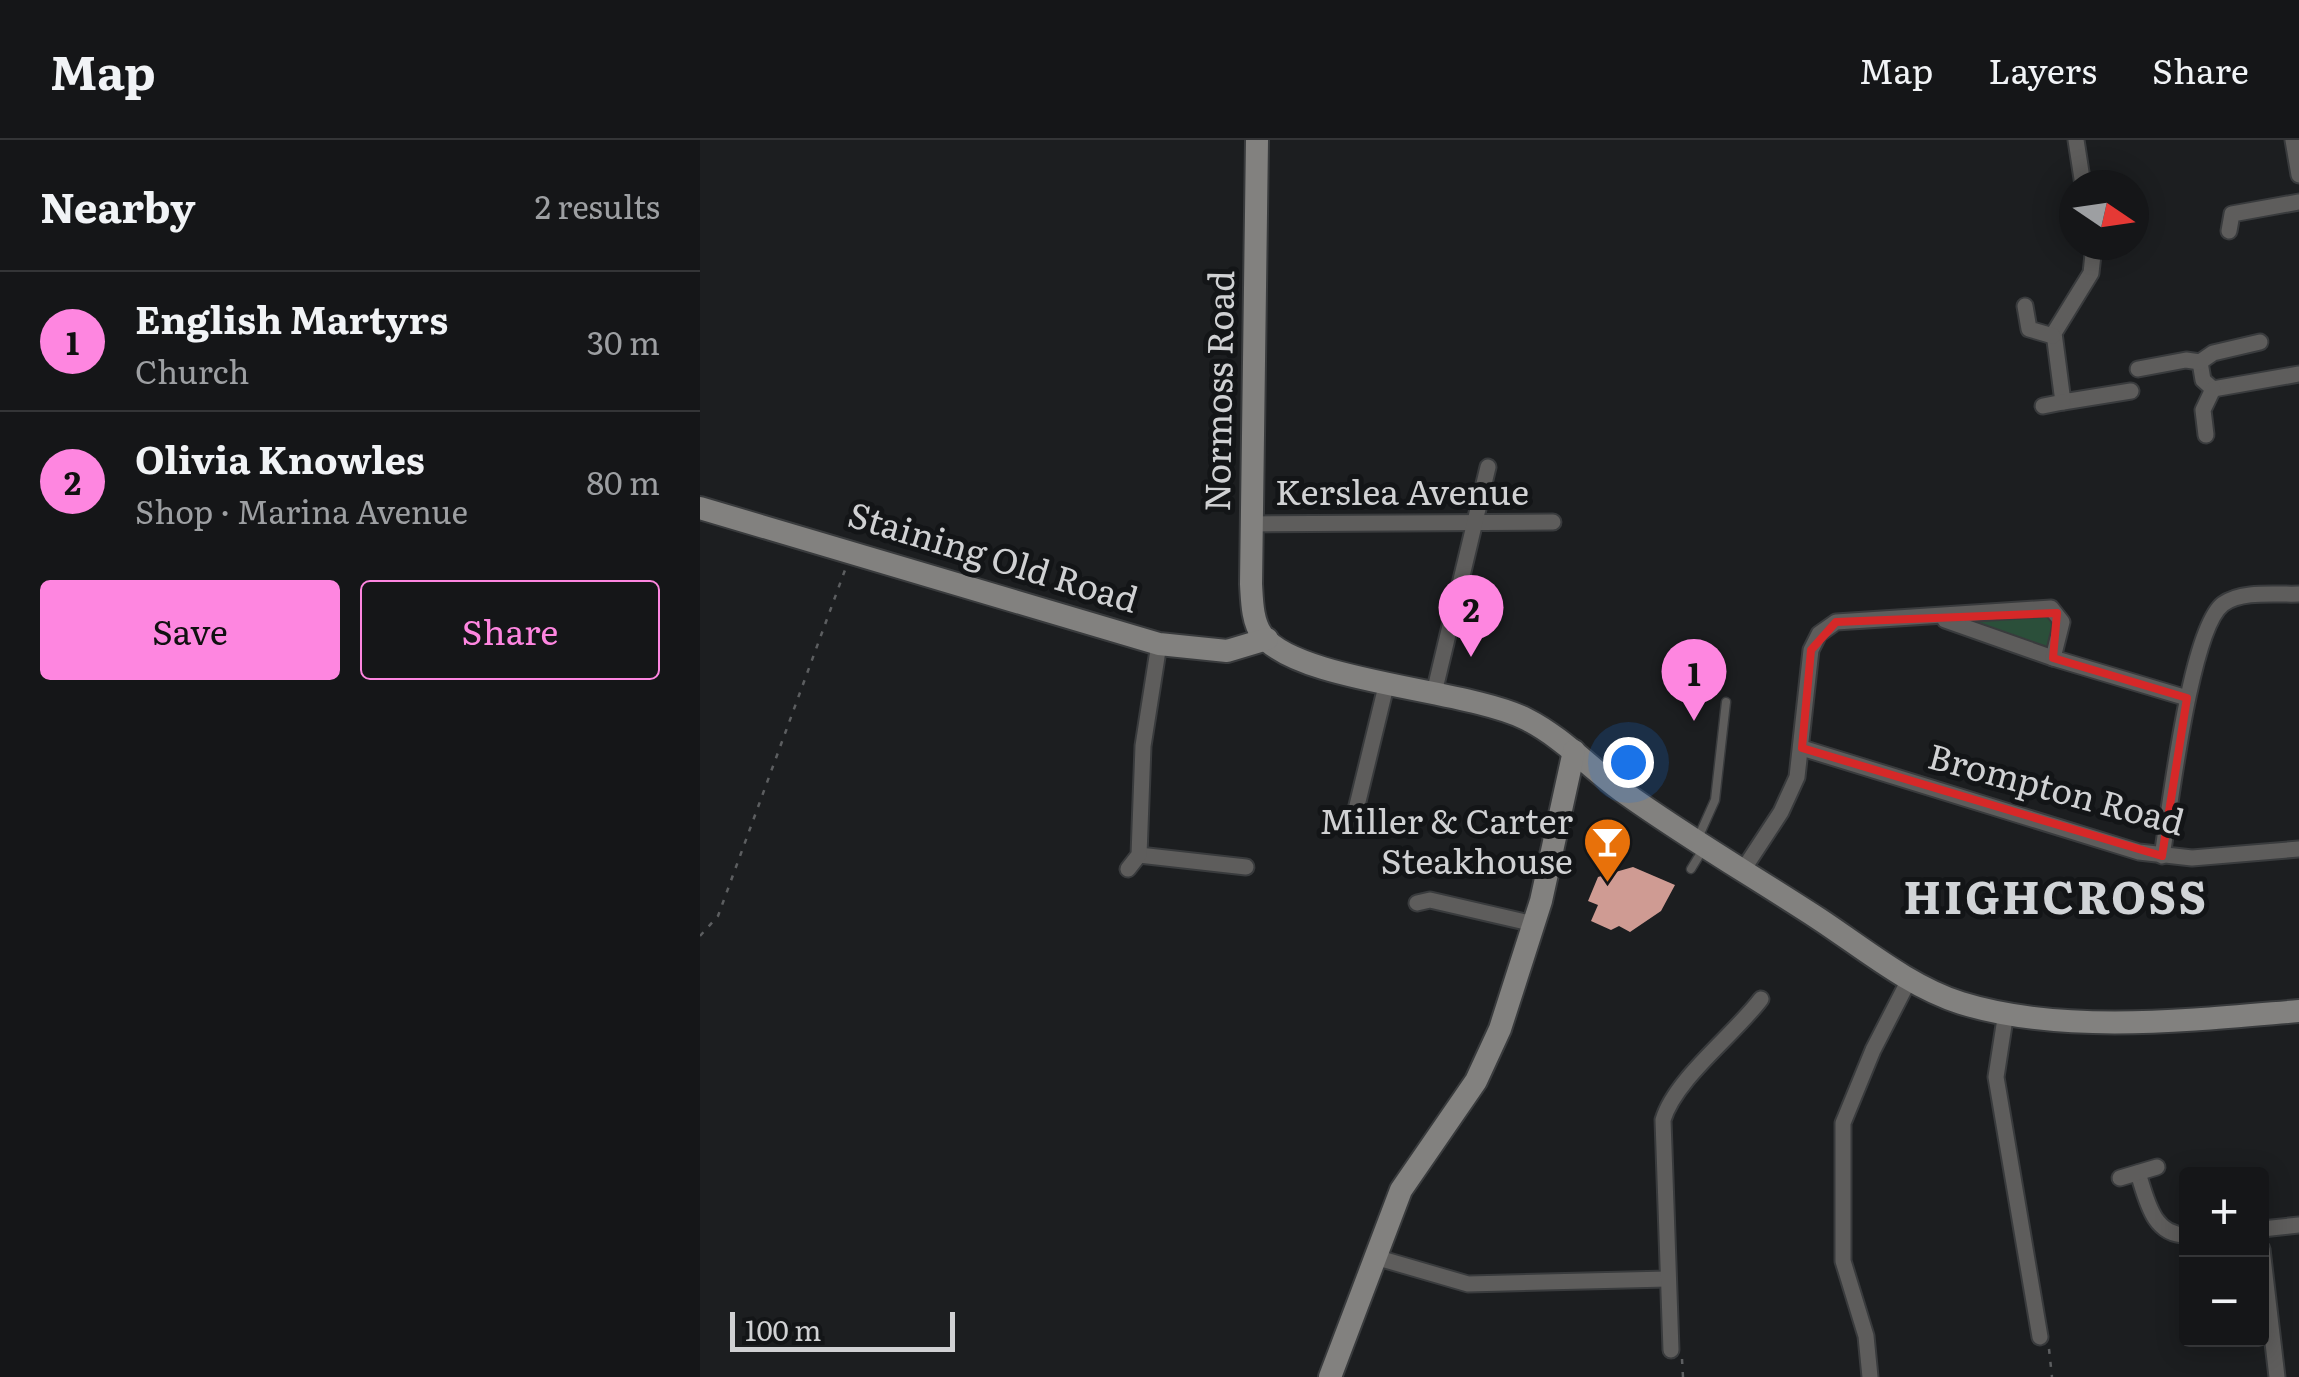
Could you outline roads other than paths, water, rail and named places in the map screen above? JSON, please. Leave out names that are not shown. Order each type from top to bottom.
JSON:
[{"type":"main road","name":"Normoss Road","points":[[1257,140],[1252,602],[1267,639]]},
{"type":"main road","name":"Staining Old Road","points":[[700,508],[1160,644],[1226,651],[1267,639]]},
{"type":"main road","points":[[1267,639],[1293,658],[1520,716],[1700,844],[1910,978],[1956,1001],[2006,1012],[2170,1022],[2299,1011]]},
{"type":"main road","points":[[1330,1377],[1358,1312],[1401,1190],[1490,1054],[1545,910],[1574,752]]},
{"type":"street","points":[[2076,140],[2081,170]]},
{"type":"street","points":[[2293,140],[2299,175]]},
{"type":"street","points":[[2222,198],[2232,214],[2228,232]]},
{"type":"street","points":[[2232,214],[2299,202]]},
{"type":"street","points":[[2063,402],[2053,336],[2091,273],[2092,260]]},
{"type":"street","points":[[2025,306],[2029,329],[2053,336]]},
{"type":"street","points":[[2138,369],[2186,360],[2200,362],[2213,354],[2260,342]]},
{"type":"street","points":[[2200,362],[2203,380],[2213,390]]},
{"type":"street","points":[[2213,390],[2299,374]]},
{"type":"street","points":[[2206,435],[2203,410],[2213,390]]},
{"type":"street","points":[[2042,406],[2131,391]]},
{"type":"street","points":[[1434,693],[1488,467]]},
{"type":"street","name":"Kerslea Avenue","points":[[1252,524],[1553,522]]},
{"type":"street","points":[[2162,856],[2187,698],[2213,612],[2238,597],[2299,594]]},
{"type":"street","points":[[1744,870],[1788,800],[1802,748],[1810,650],[1819,634],[1836,622],[2051,608],[2062,622],[2053,658]]},
{"type":"street","points":[[1942,618],[2053,658],[2187,698]]},
{"type":"street","points":[[1128,869],[1139,855],[1144,746],[1160,644]]},
{"type":"street","points":[[1353,822],[1387,682]]},
{"type":"street","name":"Brompton Road","points":[[1802,748],[2162,856],[2192,858],[2299,849]]},
{"type":"street","points":[[1139,855],[1246,867]]},
{"type":"street","points":[[1417,903],[1430,900],[1545,910]]},
{"type":"street","points":[[1870,1377],[1866,1336],[1843,1261],[1843,1124],[1873,1050],[1910,978]]},
{"type":"street","points":[[1671,1350],[1666,1112],[1676,1093],[1737,1032],[1761,999]]},
{"type":"street","points":[[2006,1012],[1996,1077],[2040,1338]]},
{"type":"street","points":[[2120,1178],[2157,1167]]},
{"type":"street","points":[[2138,1173],[2159,1226],[2170,1235],[2179,1235]]},
{"type":"street","points":[[2269,1227],[2299,1225]]},
{"type":"street","points":[[1375,1257],[1468,1284],[1667,1279]]},
{"type":"street","points":[[2263,1257],[2277,1377]]},
{"type":"lane","points":[[1691,868],[1714,800],[1726,702]]},
{"type":"place","name":"Olivia Knowles","points":[[1471,657]]},
{"type":"place","name":"English Martyrs","points":[[1694,721]]},
{"type":"place","name":"Miller & Carter Steakhouse","points":[[1608,884]]},
{"type":"district","name":"HIGHCROSS","points":[[2056,898]]}]
